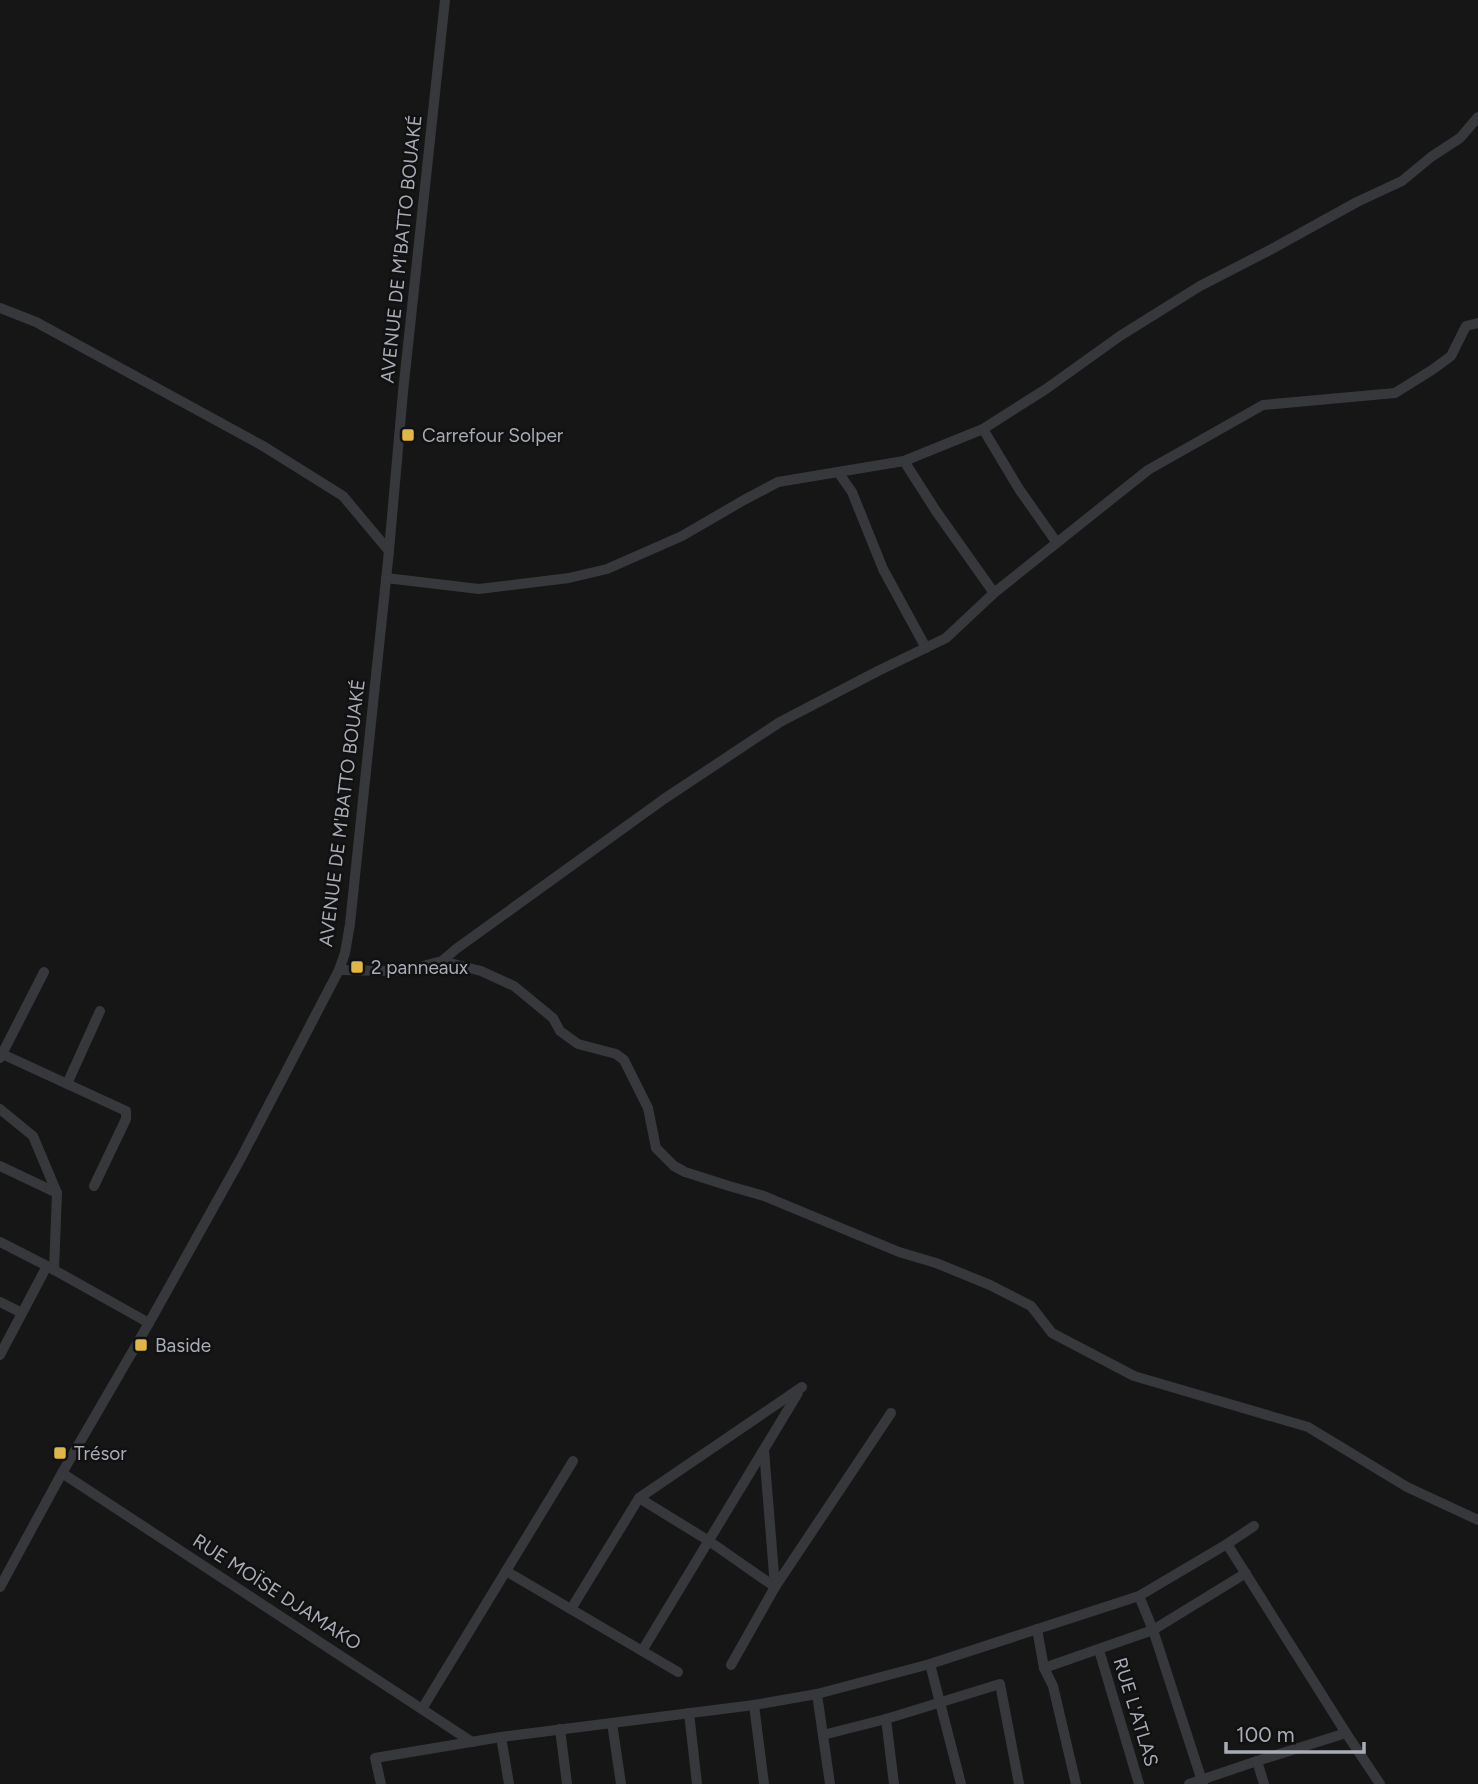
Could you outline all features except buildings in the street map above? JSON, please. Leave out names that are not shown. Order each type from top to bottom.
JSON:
[{"type":"street","name":"AVENUE DE M'BATTO BOUAKÉ","points":[[0,1587],[240,1158],[339,970],[345,953],[445,0]]},
{"type":"street","points":[[386,578],[479,589],[569,578],[607,569],[682,536],[778,482],[904,461],[983,429],[1046,389],[1120,336],[1200,286],[1357,202],[1402,181],[1460,138],[1478,117]]},
{"type":"street","points":[[0,308],[36,322],[262,446],[344,496],[389,551]]},
{"type":"street","points":[[339,970],[392,971],[442,961],[664,799],[780,722],[946,638],[994,593],[1148,470],[1263,405],[1395,393],[1451,356],[1466,326],[1478,323]]},
{"type":"street","points":[[983,429],[1019,489],[1057,543]]},
{"type":"street","points":[[904,461],[994,593]]},
{"type":"street","points":[[838,472],[852,492],[883,569],[926,648]]},
{"type":"street","points":[[442,961],[481,971],[514,986],[553,1018],[560,1031],[578,1044],[616,1054],[624,1060],[648,1108],[656,1148],[674,1166],[685,1172],[764,1196],[899,1252],[990,1284],[1031,1306],[1052,1333],[1134,1376],[1308,1427],[1407,1487],[1478,1520]]},
{"type":"street","points":[[44,972],[1,1055],[126,1111],[126,1119],[94,1186]]},
{"type":"street","points":[[67,1084],[100,1011]]},
{"type":"street","points":[[0,1109],[33,1136],[57,1193],[51,1268],[22,1313],[0,1355]]},
{"type":"street","points":[[0,1166],[57,1193]]},
{"type":"street","points":[[0,1242],[149,1324]]},
{"type":"street","points":[[0,1302],[22,1313]]},
{"type":"street","points":[[571,1609],[639,1499],[802,1387],[642,1651]]},
{"type":"street","points":[[731,1665],[775,1587],[891,1413]]},
{"type":"street","points":[[764,1449],[775,1587]]},
{"type":"street","points":[[422,1709],[573,1461]]},
{"type":"street","name":"RUE MOÏSE DJAMAKO","points":[[62,1473],[472,1742]]},
{"type":"street","points":[[639,1499],[709,1541],[775,1587]]},
{"type":"street","points":[[381,1784],[375,1758],[501,1737],[754,1705],[817,1694],[930,1664],[1139,1596],[1254,1526]]},
{"type":"street","points":[[1227,1544],[1380,1784]]},
{"type":"street","points":[[506,1571],[678,1672]]},
{"type":"street","points":[[1044,1668],[1153,1630],[1246,1573]]},
{"type":"street","points":[[1139,1596],[1153,1630],[1202,1782]]},
{"type":"street","points":[[1037,1629],[1044,1668],[1053,1686],[1076,1784]]},
{"type":"street","name":"RUE L'ATLAS","points":[[1099,1650],[1139,1784]]},
{"type":"street","points":[[930,1664],[961,1784]]},
{"type":"street","points":[[823,1735],[1000,1684],[1018,1784]]},
{"type":"street","points":[[817,1694],[830,1784]]},
{"type":"street","points":[[754,1705],[764,1784]]},
{"type":"street","points":[[689,1713],[697,1784]]},
{"type":"street","points":[[886,1719],[894,1784]]},
{"type":"street","points":[[612,1723],[621,1784]]},
{"type":"street","points":[[560,1730],[567,1784]]},
{"type":"street","points":[[1189,1784],[1202,1782],[1256,1761],[1346,1733]]},
{"type":"street","points":[[501,1737],[509,1784]]},
{"type":"street","points":[[1256,1761],[1264,1784]]},
{"type":"place","name":"Carrefour Solper","points":[[408,435]]},
{"type":"place","name":"2 panneaux","points":[[357,967]]},
{"type":"place","name":"Baside","points":[[141,1345]]},
{"type":"place","name":"Trésor","points":[[60,1453]]}]
